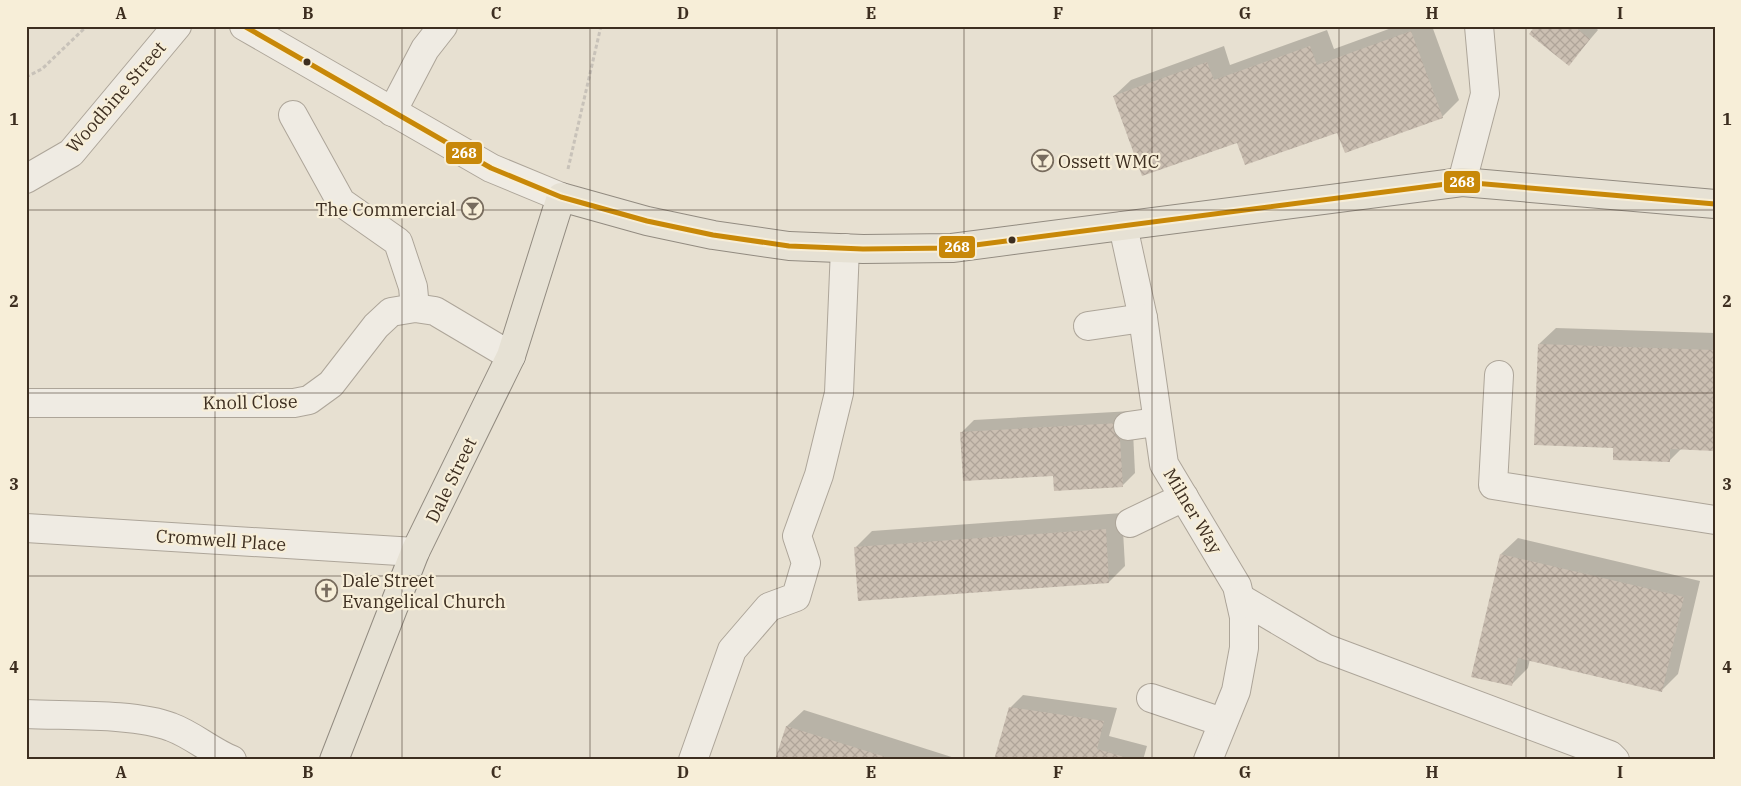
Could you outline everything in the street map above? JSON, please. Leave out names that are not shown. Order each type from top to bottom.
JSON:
[{"type":"main road","points":[[561,197],[647,221],[713,235],[789,246],[845,248],[952,248],[1462,182],[1715,204]]},
{"type":"main road","name":"Dale Street","points":[[334,760],[416,552],[511,356],[561,197]]},
{"type":"street","name":"Woodbine Street","points":[[26,179],[71,153],[177,26]]},
{"type":"street","points":[[244,26],[491,168],[561,197]]},
{"type":"street","points":[[392,112],[427,38],[443,26]]},
{"type":"street","points":[[1462,182],[1485,94],[1479,26]]},
{"type":"street","points":[[293,115],[341,202],[398,242],[413,287],[416,308]]},
{"type":"street","name":"Milner Way","points":[[1123,226],[1143,318],[1156,422],[1164,464],[1224,561],[1237,586],[1244,616],[1244,648],[1236,691],[1208,760]]},
{"type":"street","points":[[692,760],[732,650],[769,608],[796,598],[806,563],[797,536],[819,475],[839,393],[845,248]]},
{"type":"street","name":"Knoll Close","points":[[26,403],[294,403],[309,400],[331,384],[376,326],[391,312],[416,308],[435,311],[511,356]]},
{"type":"street","points":[[1088,326],[1143,318]]},
{"type":"street","points":[[1499,375],[1493,485],[1715,520]]},
{"type":"street","points":[[1128,426],[1156,422]]},
{"type":"street","points":[[1130,523],[1184,497]]},
{"type":"street","name":"Cromwell Place","points":[[26,528],[416,552]]},
{"type":"street","points":[[1240,598],[1325,648],[1610,755],[1615,760]]},
{"type":"street","points":[[1151,698],[1222,722]]},
{"type":"street","points":[[26,714],[150,720],[172,727],[215,753],[232,760]]},
{"type":"path","points":[[26,78],[42,68],[87,26]]},
{"type":"path","points":[[561,197],[601,26]]},
{"type":"building","points":[[1535,26],[1574,26],[1590,39],[1569,66],[1529,34]]},
{"type":"building","points":[[1411,31],[1443,118],[1345,153],[1337,133],[1245,165],[1237,143],[1142,176],[1113,96],[1207,62],[1214,80],[1310,46],[1317,65]]},
{"type":"building","points":[[1538,344],[1715,350],[1715,451],[1670,449],[1670,462],[1613,460],[1613,448],[1534,445]]},
{"type":"building","points":[[1119,423],[1123,487],[1054,491],[1053,476],[963,481],[960,432]]},
{"type":"building","points":[[1106,529],[1109,583],[858,601],[854,547]]},
{"type":"building","points":[[1500,554],[1684,597],[1662,692],[1518,658],[1512,686],[1471,677]]},
{"type":"building","points":[[1009,707],[1104,721],[1097,749],[1134,760],[994,760]]},
{"type":"building","points":[[786,726],[892,759],[892,760],[775,760]]},
{"type":"transit line","name":"268","points":[[244,26],[491,168],[561,197],[647,221],[713,235],[789,246],[863,249],[952,248],[1462,182],[1715,204]]},
{"type":"place","name":"Ossett WMC","points":[[1042,161]]},
{"type":"place","name":"The Commercial","points":[[472,209]]},
{"type":"place","name":"Dale Street Evangelical Church","points":[[326,590]]}]
